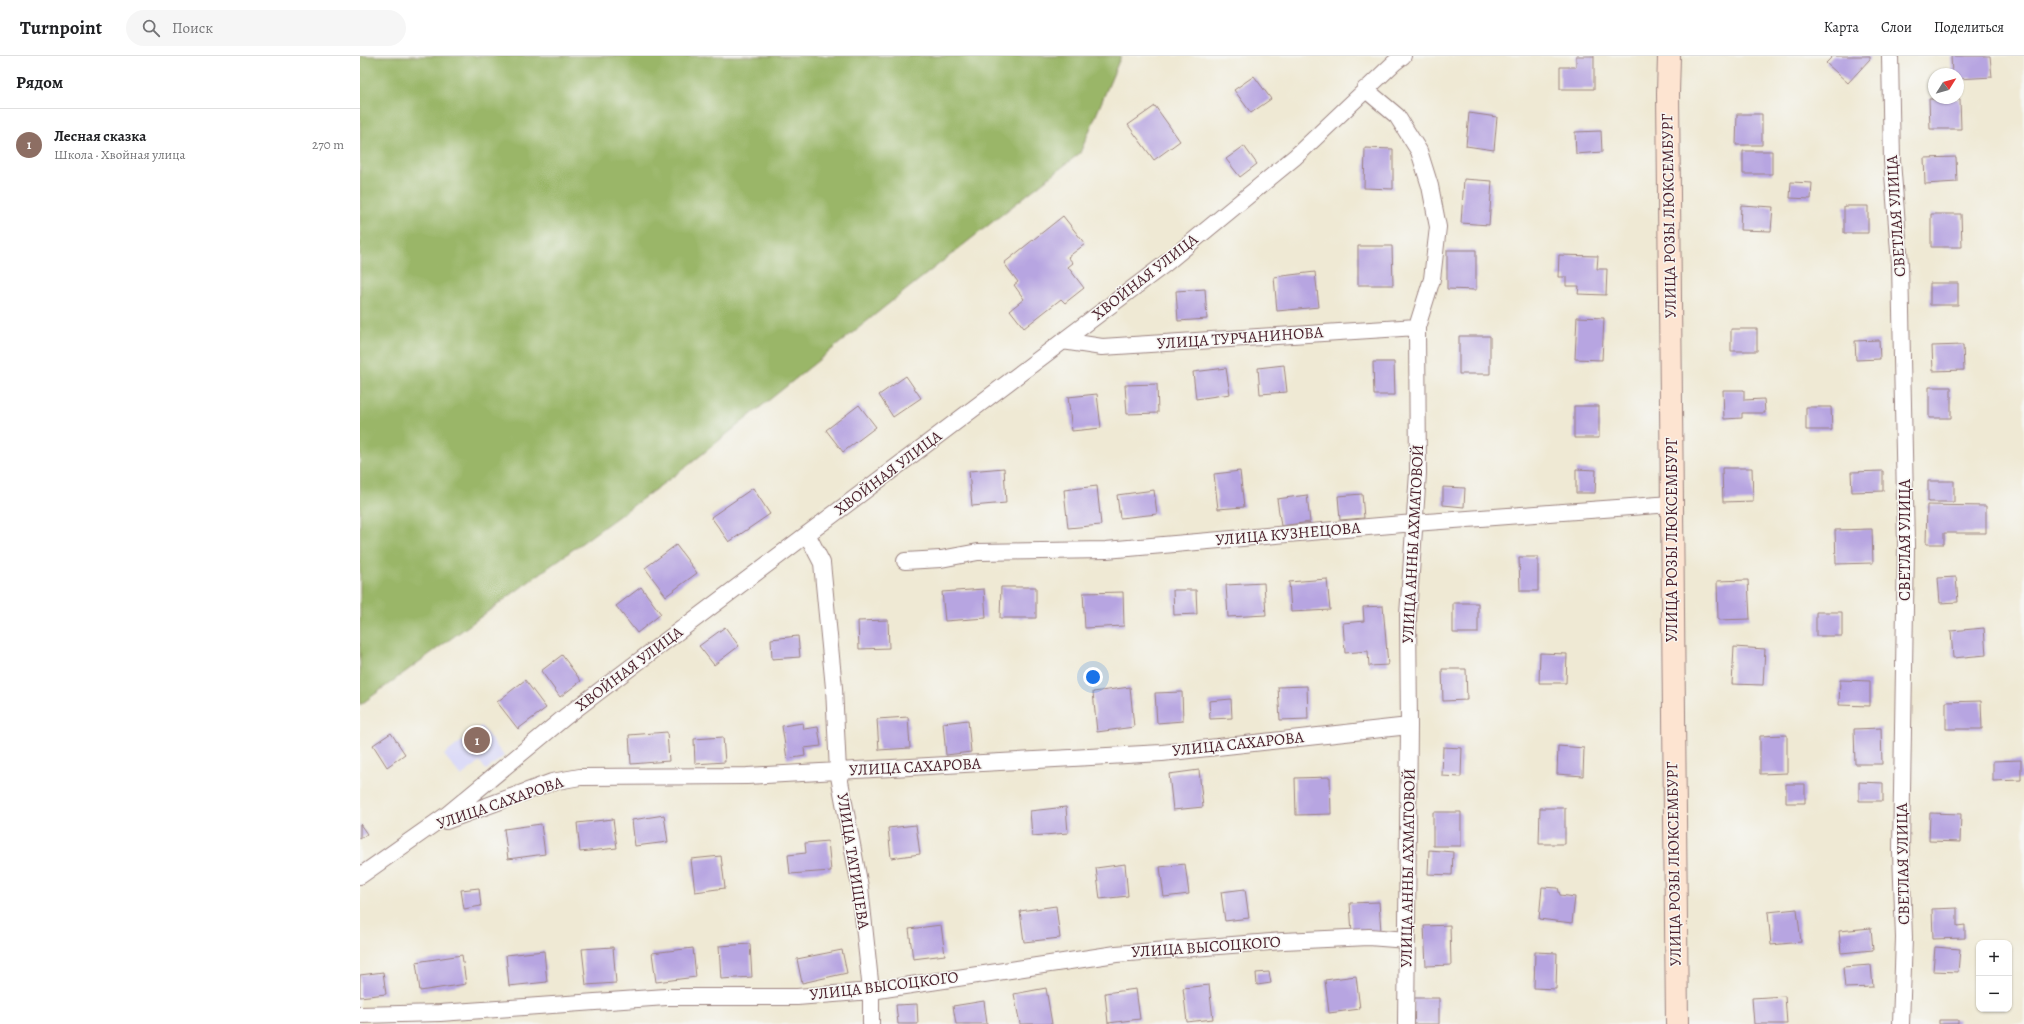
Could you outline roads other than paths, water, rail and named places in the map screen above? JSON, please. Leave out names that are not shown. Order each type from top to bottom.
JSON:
[{"type":"street","name":"ХВОЙНАЯ УЛИЦА","points":[[360,876],[448,814],[566,717],[1165,264],[1283,166],[1394,63],[1404,56]]},
{"type":"street","name":"УЛИЦА РОЗЫ ЛЮКСЕМБУРГ","points":[[1669,56],[1671,504],[1677,1024]]},
{"type":"street","name":"СВЕТЛАЯ УЛИЦА","points":[[1890,56],[1892,161],[1900,257],[1906,546],[1901,852],[1904,938],[1901,1024]]},
{"type":"street","name":"УЛИЦА АННЫ АХМАТОВОЙ","points":[[1366,89],[1397,116],[1419,151],[1430,186],[1438,227],[1432,279],[1417,327],[1418,473],[1408,615],[1409,726],[1406,1024]]},
{"type":"street","name":"УЛИЦА ТУРЧАНИНОВА","points":[[1063,341],[1102,347],[1417,327]]},
{"type":"street","name":"УЛИЦА КУЗНЕЦОВА","points":[[906,561],[941,559],[978,552],[1106,550],[1414,523],[1671,504]]},
{"type":"street","name":"УЛИЦА ТАТИЩЕВА","points":[[807,534],[822,563],[834,688],[838,771],[860,887],[871,990],[871,1024]]},
{"type":"street","name":"УЛИЦА САХАРОВА","points":[[428,828],[552,782],[580,777],[747,776],[1162,753],[1409,726]]},
{"type":"street","name":"УЛИЦА ВЫСОЦКОГО","points":[[360,1016],[440,1013],[666,997],[797,996],[871,990],[1116,954],[1284,941],[1369,937],[1407,940]]},
{"type":"place","name":"Лесная сказка","points":[[477,740]]}]
